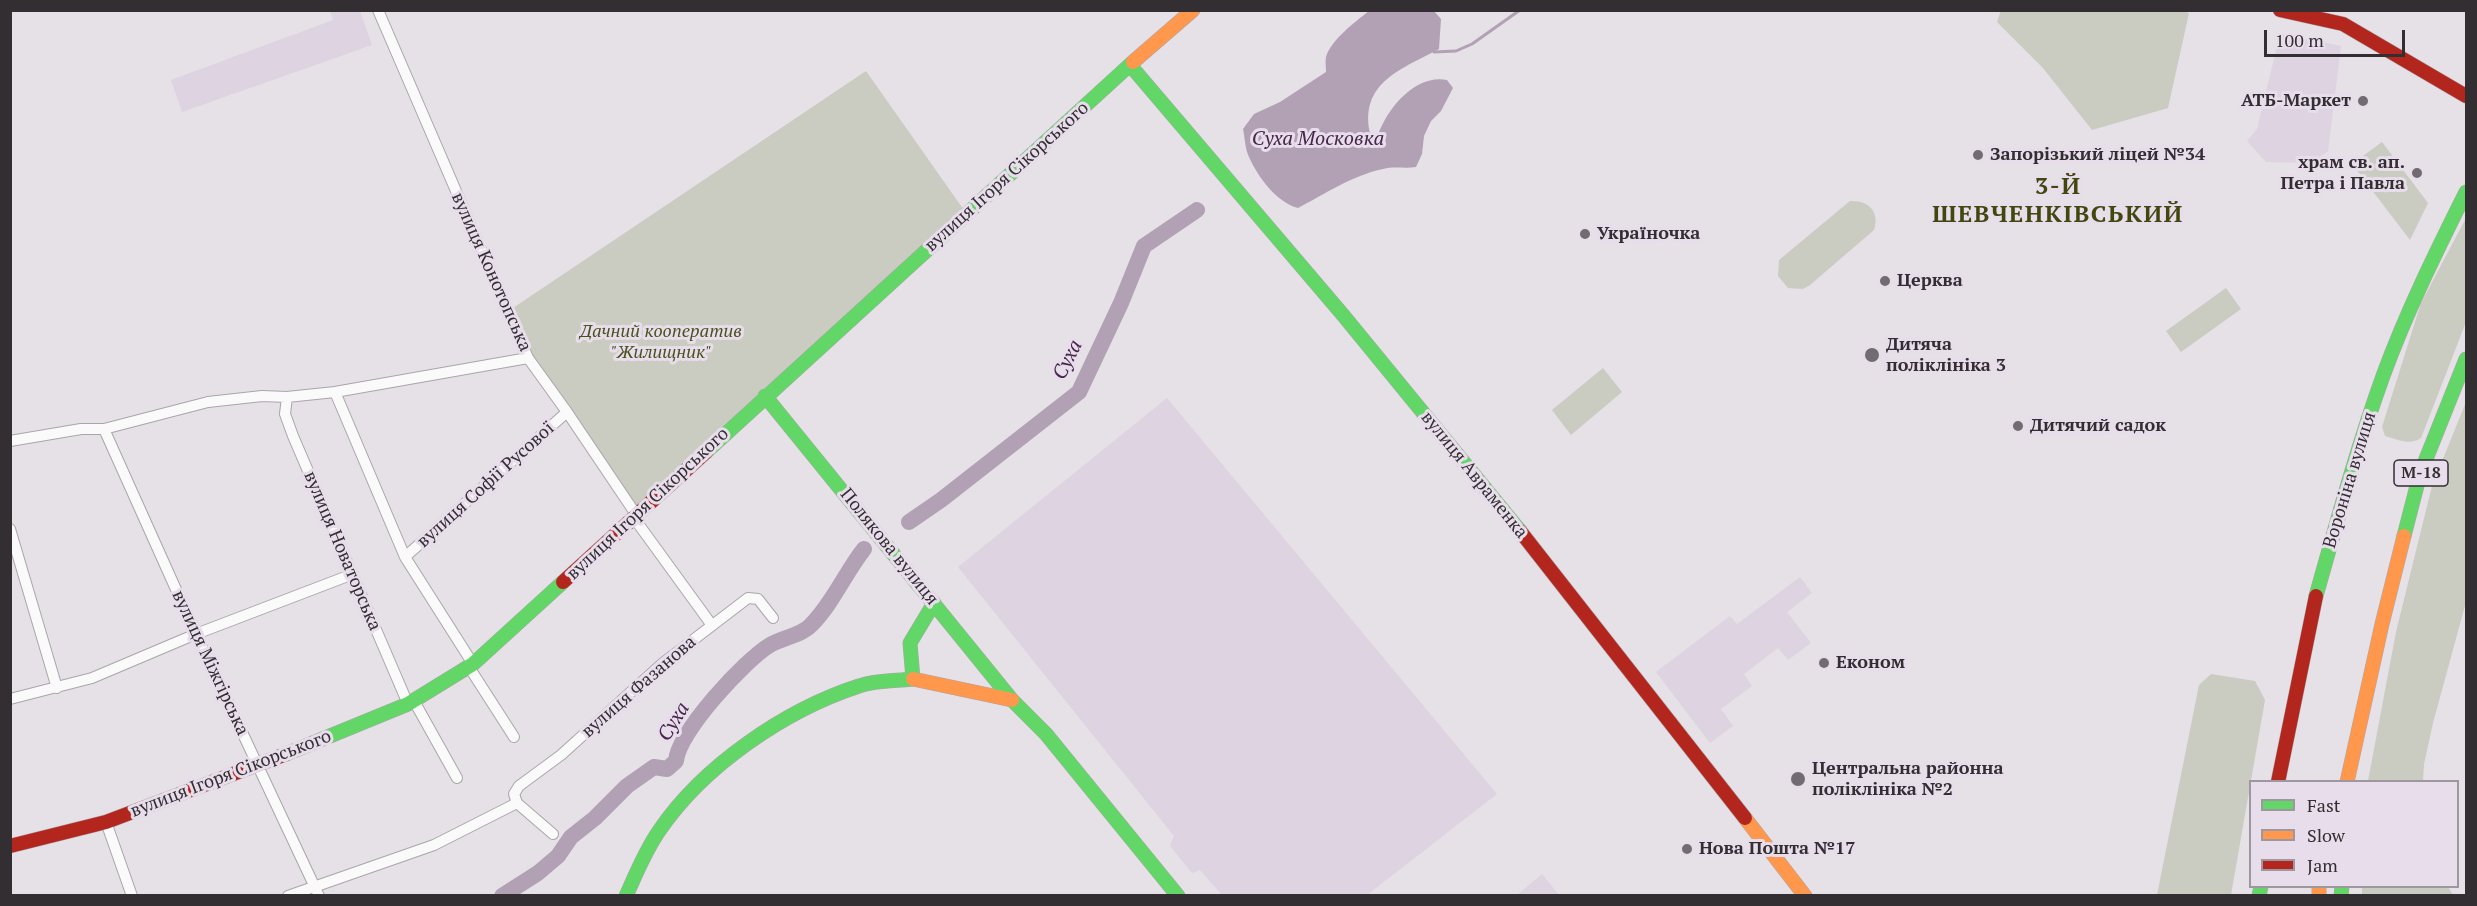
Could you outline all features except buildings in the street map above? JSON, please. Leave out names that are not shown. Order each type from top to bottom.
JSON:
[{"type":"main road","name":"вулиця Ігоря Сікорського","points":[[10,846],[106,822],[258,765],[411,703],[471,665],[1193,10]]},
{"type":"main road","points":[[2280,10],[2343,24],[2466,96]]},
{"type":"main road","name":"вулиця Авраменка","points":[[1130,65],[1350,323],[1540,555],[1805,896]]},
{"type":"main road","name":"Вороніна вулиця","points":[[2278,780],[2315,598],[2345,493],[2383,376],[2426,273],[2466,192]]},
{"type":"main road","name":"М-18","points":[[2347,780],[2382,624],[2420,474],[2466,359]]},
{"type":"main road","name":"Полякова вулиця","points":[[765,396],[1012,699],[1046,734],[1178,896]]},
{"type":"main road","points":[[913,679],[910,643],[934,603]]},
{"type":"main road","points":[[626,896],[661,828],[705,778],[753,741],[800,711],[861,685],[913,679],[1012,699]]},
{"type":"street","name":"вулиця Конотопська","points":[[378,10],[528,358],[567,412],[635,517],[711,624]]},
{"type":"street","points":[[10,441],[81,429],[104,429],[208,402],[261,396],[287,397],[335,392],[528,358]]},
{"type":"street","points":[[335,392],[405,557],[514,737]]},
{"type":"street","name":"вулиця Новаторська","points":[[287,397],[285,414],[352,574],[411,703],[457,778]]},
{"type":"street","name":"вулиця Софії Русової","points":[[405,557],[567,412]]},
{"type":"street","name":"вулиця Міжгірська","points":[[104,429],[195,634],[317,891]]},
{"type":"street","points":[[10,529],[57,688]]},
{"type":"street","points":[[10,699],[92,678],[195,634],[352,574]]},
{"type":"street","name":"вулиця Фазанова","points":[[517,803],[514,794],[519,786],[561,755],[663,663],[711,624],[748,598],[753,597],[758,599],[773,618]]},
{"type":"street","points":[[288,896],[317,891],[434,844],[517,803],[553,834]]},
{"type":"street","points":[[106,822],[132,896]]},
{"type":"shaded area","points":[[330,11],[360,11],[372,45],[182,112],[171,80],[333,20]]},
{"type":"shaded area","points":[[2280,34],[2341,46],[2328,151],[2311,163],[2266,162],[2247,141],[2257,129]]},
{"type":"shaded area","points":[[1167,398],[1497,794],[1367,895],[1222,895],[1200,870],[1192,873],[1170,846],[1174,836],[958,567]]},
{"type":"shaded area","points":[[1800,577],[1812,593],[1787,612],[1811,643],[1788,660],[1778,648],[1744,674],[1752,686],[1721,709],[1733,726],[1710,743],[1656,672],[1730,616],[1737,624]]},
{"type":"shaded area","points":[[1542,874],[1559,895],[1517,895]]},
{"type":"green space","points":[[2001,10],[2178,10],[2189,13],[2168,108],[2092,130],[2043,68],[1997,22]]},
{"type":"green space","name":"Дачний кооператив \"Жилищник\"","points":[[866,71],[966,213],[634,518],[528,358],[507,312]]},
{"type":"green space","points":[[2382,142],[2428,203],[2410,240],[2352,164]]},
{"type":"green space","points":[[1850,201],[1863,203],[1871,208],[1875,218],[1874,230],[1810,285],[1803,289],[1788,288],[1778,276],[1779,260]]},
{"type":"green space","points":[[2466,218],[2466,322],[2421,438],[2408,442],[2385,436],[2382,427],[2421,303]]},
{"type":"green space","points":[[2226,288],[2241,309],[2181,352],[2166,331]]},
{"type":"green space","points":[[1603,368],[1622,392],[1571,435],[1552,410]]},
{"type":"green space","points":[[2466,402],[2466,602],[2433,723],[2424,764],[2423,780],[2368,780],[2396,632],[2432,486]]},
{"type":"green space","points":[[2211,674],[2255,681],[2265,700],[2251,780],[2249,780],[2249,792],[2231,895],[2157,895],[2199,685]]},
{"type":"green space","points":[[2362,888],[2449,888],[2453,895],[2362,895]]},
{"type":"water","name":"Суха Московка","points":[[1369,11],[1434,11],[1441,19],[1439,49],[1399,70],[1378,89],[1371,101],[1368,116],[1370,133],[1378,135],[1395,105],[1413,88],[1424,82],[1447,80],[1453,88],[1441,111],[1431,121],[1424,136],[1422,154],[1416,167],[1387,168],[1372,172],[1339,186],[1298,208],[1290,205],[1275,194],[1253,165],[1246,147],[1243,129],[1254,114],[1280,102],[1326,72],[1326,57],[1333,44],[1344,31]]},
{"type":"waterway","name":"Суха","points":[[1434,52],[1456,51],[1472,44],[1520,10]]},
{"type":"waterway","name":"Суха","points":[[909,522],[941,500],[1079,392],[1121,303],[1144,246],[1197,210]]},
{"type":"waterway","name":"Суха","points":[[502,896],[538,873],[558,856],[571,837],[595,818],[627,786],[654,767],[667,769],[676,761],[688,733],[714,698],[759,653],[770,645],[811,625],[826,607],[864,549]]},
{"type":"traffic: fast","points":[[706,452],[1133,62]]},
{"type":"traffic: fast","points":[[1130,65],[1343,315],[1520,531]]},
{"type":"traffic: fast","points":[[2316,596],[2356,458],[2383,376],[2411,306],[2466,192]]},
{"type":"traffic: fast","points":[[2404,536],[2420,474],[2466,359]]},
{"type":"traffic: fast","points":[[765,396],[1012,700],[1046,734],[1178,896]]},
{"type":"traffic: fast","points":[[286,754],[408,704],[473,664],[563,582]]},
{"type":"traffic: fast","points":[[626,896],[649,846],[677,807],[698,784],[748,743],[775,725],[831,696],[865,684],[913,679],[910,643],[934,603]]},
{"type":"traffic: fast","points":[[2259,896],[2261,888]]},
{"type":"traffic: fast","points":[[2341,896],[2342,888]]},
{"type":"traffic: slow","points":[[1133,62],[1193,10]]},
{"type":"traffic: slow","points":[[2347,780],[2404,536]]},
{"type":"traffic: slow","points":[[913,679],[1012,700]]},
{"type":"traffic: slow","points":[[1745,818],[1805,896]]},
{"type":"traffic: slow","points":[[2319,888],[2319,896]]},
{"type":"traffic: jam","points":[[2280,10],[2343,24],[2466,96]]},
{"type":"traffic: jam","points":[[563,582],[706,452]]},
{"type":"traffic: jam","points":[[1520,531],[1745,818]]},
{"type":"traffic: jam","points":[[2278,780],[2316,596]]},
{"type":"traffic: jam","points":[[10,846],[106,822],[286,754]]},
{"type":"place","name":"АТБ-Маркет","points":[[2363,101]]},
{"type":"place","name":"Запорізький ліцей №34","points":[[1978,155]]},
{"type":"place","name":"храм св. ап. Петра і Павла","points":[[2417,173]]},
{"type":"place","name":"Україночка","points":[[1585,234]]},
{"type":"place","name":"Церква","points":[[1885,281]]},
{"type":"place","name":"Дитяча поліклініка 3","points":[[1872,355]]},
{"type":"place","name":"Дитячий садок","points":[[2018,426]]},
{"type":"place","name":"Економ","points":[[1824,663]]},
{"type":"place","name":"Центральна районна поліклініка №2","points":[[1798,779]]},
{"type":"place","name":"Нова Пошта №17","points":[[1687,849]]},
{"type":"district","name":"3-Й ШЕВЧЕНКІВСЬКИЙ","points":[[2058,201]]}]
